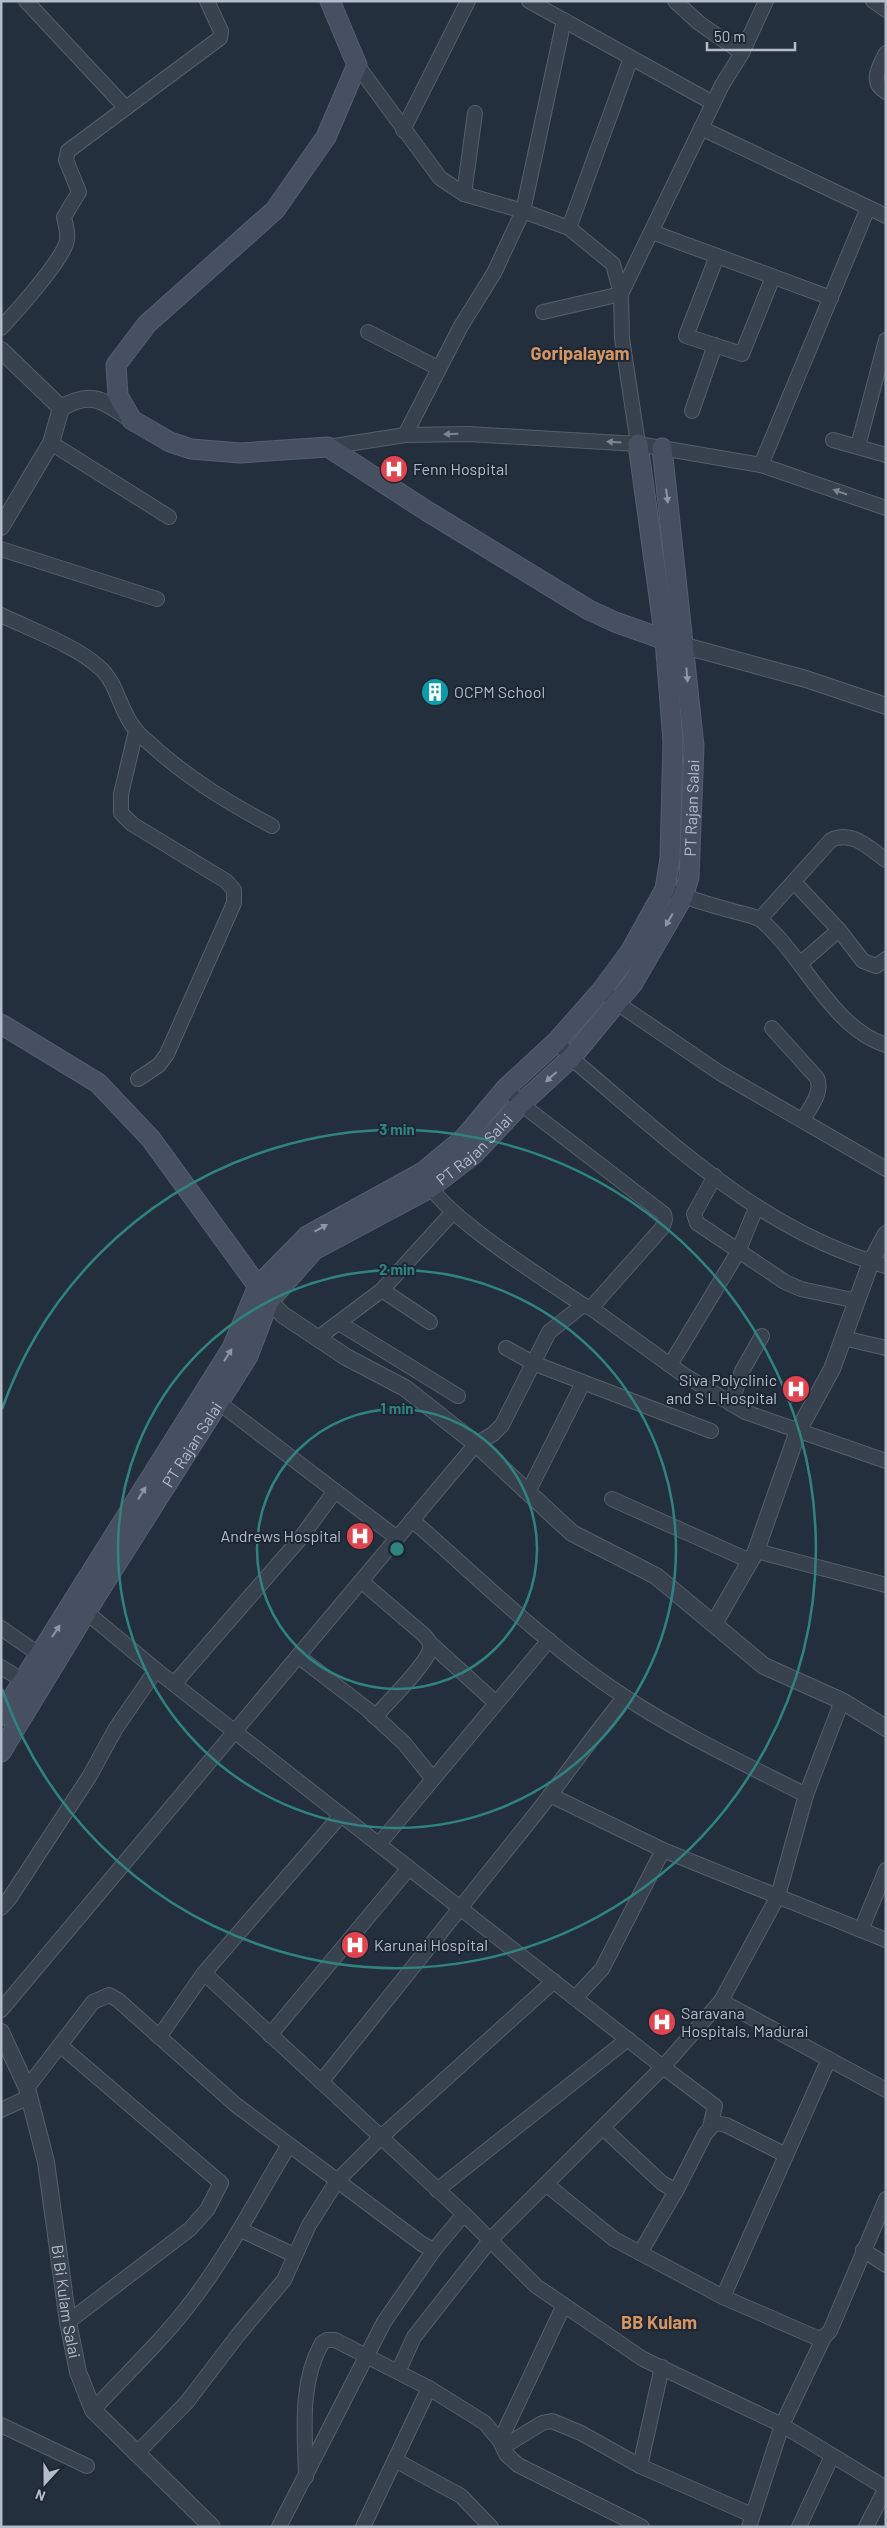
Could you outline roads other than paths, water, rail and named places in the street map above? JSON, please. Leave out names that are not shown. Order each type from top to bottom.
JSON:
[{"type":"main road","points":[[330,1],[357,65],[326,137],[275,210],[146,324],[116,364],[118,396],[132,420],[170,442],[191,449],[240,453],[328,447],[427,511],[589,610],[685,646]]},
{"type":"main road","name":"PT Rajan Salai","points":[[427,1180],[506,1088],[557,1041],[602,990],[630,952],[664,888],[670,858],[673,742],[665,640],[638,444]]},
{"type":"main road","name":"PT Rajan Salai","points":[[1,1752],[81,1607],[163,1474],[264,1294],[314,1250],[427,1180],[474,1154],[521,1104],[572,1058],[634,983],[683,897],[688,877],[694,746],[685,646],[662,448]]},
{"type":"main road","points":[[1,1024],[98,1084],[150,1139],[264,1294]]},
{"type":"main road","name":"PT Rajan Salai","points":[[163,1474],[218,1402],[248,1356],[264,1294]]},
{"type":"main road","name":"PT Rajan Salai","points":[[2,1714],[40,1655],[81,1607]]},
{"type":"street","points":[[26,1],[126,108]]},
{"type":"street","points":[[1,328],[35,288],[66,245],[67,235],[64,217],[79,192],[66,160],[68,151],[220,38],[221,31],[207,1]]},
{"type":"street","points":[[403,130],[468,1]]},
{"type":"street","points":[[529,1],[713,103]]},
{"type":"street","points":[[675,1],[699,23],[742,53]]},
{"type":"street","points":[[621,294],[713,103],[742,53],[766,1]]},
{"type":"street","points":[[873,1],[886,10]]},
{"type":"street","points":[[405,435],[461,326],[494,273],[523,211],[564,20]]},
{"type":"street","points":[[886,54],[876,78],[876,83],[886,92]]},
{"type":"street","points":[[569,228],[631,58]]},
{"type":"street","points":[[357,65],[440,178],[464,194],[523,211],[569,228],[613,264],[621,294],[622,338],[638,444]]},
{"type":"street","points":[[464,194],[475,113]]},
{"type":"street","points":[[701,128],[886,216]]},
{"type":"street","points":[[761,465],[868,208]]},
{"type":"street","points":[[652,232],[831,298]]},
{"type":"street","points":[[717,256],[686,336],[742,354],[773,276]]},
{"type":"street","points":[[543,312],[621,294]]},
{"type":"street","points":[[368,332],[438,368]]},
{"type":"street","points":[[858,446],[886,340]]},
{"type":"street","points":[[692,411],[715,345]]},
{"type":"street","points":[[1,350],[61,408]]},
{"type":"street","points":[[1,527],[51,443],[61,408],[74,400],[99,398],[132,420]]},
{"type":"street","points":[[328,447],[405,435],[468,434],[638,444],[761,465],[886,508]]},
{"type":"street","points":[[834,440],[886,455]]},
{"type":"street","points":[[51,443],[169,516]]},
{"type":"street","points":[[1,549],[157,599]]},
{"type":"street","points":[[1,615],[84,656],[99,666],[110,678],[126,717],[136,731],[171,762],[214,794],[272,826]]},
{"type":"street","points":[[685,646],[806,679],[886,706]]},
{"type":"street","points":[[136,731],[121,794],[121,813],[132,824],[226,881],[234,890],[234,903],[167,1054],[159,1065],[138,1079]]},
{"type":"street","points":[[760,919],[795,883],[831,840],[846,835],[857,840],[886,860]]},
{"type":"street","points":[[795,883],[839,930],[863,961],[876,966],[886,959]]},
{"type":"street","points":[[664,888],[683,897],[760,919],[801,963],[850,1026],[869,1040],[886,1045]]},
{"type":"street","points":[[801,963],[839,930]]},
{"type":"street","points":[[602,990],[616,1003],[720,1073],[886,1169]]},
{"type":"street","points":[[772,1028],[817,1078],[820,1084],[820,1090],[803,1120]]},
{"type":"street","points":[[557,1041],[572,1058],[756,1208],[790,1229],[878,1264]]},
{"type":"street","points":[[1,2010],[476,1444],[493,1434],[502,1425],[549,1332],[587,1306],[662,1228],[665,1220],[664,1214],[521,1104],[506,1088]]},
{"type":"street","points":[[715,1176],[694,1218],[697,1223],[768,1273],[801,1289],[857,1301]]},
{"type":"street","points":[[427,1180],[453,1212],[534,1272],[587,1306],[670,1365],[731,1404],[745,1412],[886,1461]]},
{"type":"street","points":[[670,1365],[738,1252],[756,1208]]},
{"type":"street","points":[[318,1338],[382,1290],[453,1212]]},
{"type":"street","points":[[715,1622],[753,1556],[798,1431],[832,1369],[857,1301],[878,1264],[886,1234]]},
{"type":"street","points":[[382,1290],[430,1322]]},
{"type":"street","points":[[264,1294],[283,1315],[346,1357],[405,1388],[476,1444],[572,1533],[656,1576],[715,1622],[764,1666],[842,1702],[886,1728]]},
{"type":"street","points":[[339,1322],[458,1396]]},
{"type":"street","points":[[731,1404],[742,1370],[762,1336]]},
{"type":"street","points":[[843,1338],[886,1348]]},
{"type":"street","points":[[506,1348],[533,1363],[711,1431]]},
{"type":"street","points":[[528,1492],[583,1382]]},
{"type":"street","points":[[218,1402],[397,1538]]},
{"type":"street","points":[[174,1684],[300,1540],[335,1491]]},
{"type":"street","points":[[612,1499],[753,1556],[886,1585]]},
{"type":"street","points":[[412,1520],[549,1640],[625,1697],[705,1743],[806,1795]]},
{"type":"street","points":[[361,1581],[424,1635],[430,1644],[496,1703]]},
{"type":"street","points":[[81,1607],[156,1670],[715,2106],[710,2127],[640,2253]]},
{"type":"street","points":[[1,1628],[40,1655]]},
{"type":"street","points":[[379,1844],[549,1640]]},
{"type":"street","points":[[375,1717],[421,1664],[430,1650],[430,1644]]},
{"type":"street","points":[[298,1656],[375,1717],[404,1743],[433,1780]]},
{"type":"street","points":[[1,1667],[24,1681]]},
{"type":"street","points":[[1,1908],[10,1899],[89,1777],[116,1728],[156,1670]]},
{"type":"street","points":[[321,2082],[550,1795],[596,1731],[625,1697]]},
{"type":"street","points":[[398,2372],[414,2338],[491,2240],[663,2067],[721,2001],[778,1896],[806,1795],[842,1702]]},
{"type":"street","points":[[550,1795],[663,1850],[886,1940]]},
{"type":"street","points":[[159,2037],[204,1974],[341,1814]]},
{"type":"street","points":[[575,1998],[602,1969],[663,1850]]},
{"type":"street","points":[[270,2035],[409,1868]]},
{"type":"street","points":[[861,1930],[886,1870]]},
{"type":"street","points":[[204,1974],[464,2214],[536,2286],[643,2359],[782,2425],[886,2488],[866,2527]]},
{"type":"street","points":[[136,2454],[187,2402],[238,2335],[284,2280],[309,2225],[337,2181],[381,2138],[554,1982]]},
{"type":"street","points":[[1,2110],[28,2093],[93,2002],[109,1995],[118,2000],[236,2105],[411,2236],[434,2250]]},
{"type":"street","points":[[721,2001],[886,2090]]},
{"type":"street","name":"Bi Bi Kulam Salai","points":[[1,2032],[28,2093],[46,2162],[68,2322],[78,2372],[93,2410],[212,2527]]},
{"type":"street","points":[[437,2190],[628,2039]]},
{"type":"street","points":[[61,2046],[221,2183],[207,2210],[190,2230],[68,2322]]},
{"type":"street","points":[[722,2297],[829,2059]]},
{"type":"street","points":[[710,2127],[715,2123],[726,2125],[786,2155]]},
{"type":"street","points":[[603,2128],[662,2183],[676,2191]]},
{"type":"street","points":[[93,2410],[194,2299],[241,2230],[256,2200],[289,2145]]},
{"type":"street","points":[[547,2185],[614,2239],[722,2297],[817,2338],[824,2337]]},
{"type":"street","points":[[501,2444],[542,2423],[552,2421],[581,2433],[640,2466],[751,2521],[782,2425],[824,2337],[830,2331],[886,2199]]},
{"type":"street","points":[[279,2527],[388,2315],[434,2250],[464,2214]]},
{"type":"street","points":[[241,2230],[294,2255]]},
{"type":"street","points":[[863,2250],[886,2265]]},
{"type":"street","points":[[501,2444],[564,2306]]},
{"type":"street","points":[[306,2477],[305,2402],[318,2351],[327,2340],[334,2340],[368,2355],[429,2388],[485,2423],[506,2454],[518,2465],[642,2527]]},
{"type":"street","points":[[640,2466],[662,2367]]},
{"type":"street","points":[[363,2527],[429,2388]]},
{"type":"street","points":[[1,2426],[87,2466]]},
{"type":"street","points":[[799,2527],[832,2456]]},
{"type":"street","points":[[395,2460],[461,2496],[492,2527]]},
{"type":"place","name":"Fenn Hospital","points":[[394,469]]},
{"type":"place","name":"OCPM School","points":[[435,692]]},
{"type":"place","name":"Siva Polyclinic and S L Hospital","points":[[796,1389]]},
{"type":"place","name":"Andrews Hospital","points":[[360,1536]]},
{"type":"place","name":"Karunai Hospital","points":[[355,1945]]},
{"type":"place","name":"Saravana Hospitals, Madurai","points":[[662,2022]]},
{"type":"district","name":"Goripalayam","points":[[580,354]]},
{"type":"district","name":"BB Kulam","points":[[659,2323]]}]
